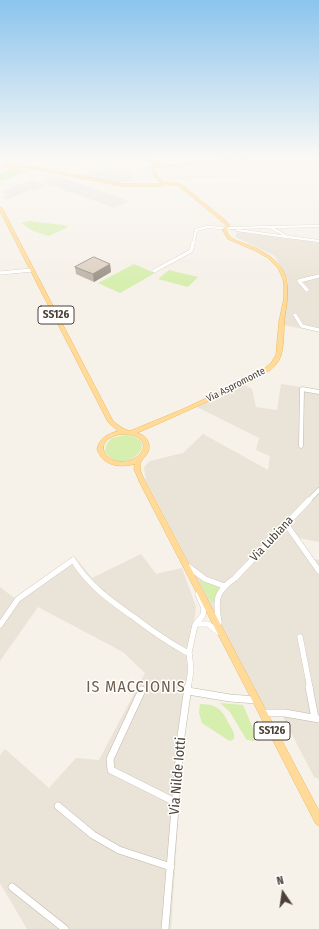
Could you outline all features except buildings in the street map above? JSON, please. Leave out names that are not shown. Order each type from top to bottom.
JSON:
[{"type":"main road","name":"Via Aspromonte","points":[[132,433],[260,375],[269,369],[276,361],[280,353],[286,287],[282,270],[273,261],[249,247],[229,238],[225,222],[197,199]]},
{"type":"main road","name":"SS126","points":[[0,208],[111,422],[124,432]]},
{"type":"main road","name":"SS126","points":[[111,422],[112,435],[106,438],[101,444],[102,454],[111,462],[125,464],[136,471],[142,479]]},
{"type":"main road","points":[[125,464],[138,460],[147,451],[143,432],[152,424]]},
{"type":"main road","points":[[112,435],[124,432],[132,433],[140,436],[146,441]]},
{"type":"main road","name":"SS126","points":[[138,460],[137,470],[225,641],[252,700],[263,713],[319,821]]},
{"type":"street","points":[[236,229],[319,226]]},
{"type":"street","points":[[154,271],[191,251],[193,249],[193,236],[196,230],[207,227],[226,227],[319,241]]},
{"type":"street","points":[[270,227],[288,237]]},
{"type":"street","points":[[0,273],[32,270]]},
{"type":"street","points":[[307,290],[299,281],[319,276]]},
{"type":"street","points":[[295,315],[302,326],[319,330]]},
{"type":"street","points":[[301,446],[302,389],[319,392]]},
{"type":"street","name":"Via Lubiana","points":[[225,641],[216,611],[216,604],[224,586],[235,578],[319,490]]},
{"type":"street","points":[[286,524],[319,571]]},
{"type":"street","points":[[0,625],[18,599],[73,560],[80,571],[100,593],[166,642],[189,652]]},
{"type":"street","points":[[185,564],[206,581],[224,586]]},
{"type":"street","name":"Via Nilde Iotti","points":[[165,929],[181,736],[191,670],[189,652],[195,625],[203,615],[204,608],[197,593],[196,585]]},
{"type":"street","points":[[195,625],[204,622],[212,625],[225,641]]},
{"type":"street","points":[[263,713],[286,713],[317,719],[300,637]]},
{"type":"street","points":[[142,690],[110,760],[111,770],[175,802]]},
{"type":"street","points":[[188,691],[252,700]]},
{"type":"street","points":[[58,806],[93,835],[119,850],[171,866]]},
{"type":"street","points":[[12,888],[65,929]]},
{"type":"shaded area","points":[[90,199],[124,199],[129,201],[115,208]]},
{"type":"shaded area","points":[[238,231],[319,242],[319,332],[283,325],[288,281],[275,256],[235,237]]},
{"type":"shaded area","points":[[244,384],[252,389],[256,407],[277,410],[281,384],[319,390],[319,542],[299,538],[314,559],[319,560],[319,779],[314,777],[282,715],[269,716],[146,481],[144,467],[150,461],[183,453],[203,434],[268,470],[270,456],[256,450],[259,438],[197,407]]},
{"type":"shaded area","points":[[141,554],[156,574],[182,568],[196,607],[189,658],[171,929],[27,929],[0,883],[0,755],[5,749],[49,788],[76,758],[99,760],[145,673],[123,652],[38,607],[0,661],[0,587],[14,598],[75,557],[92,578]]},
{"type":"green space","points":[[29,221],[63,225],[68,227],[49,236],[33,231],[21,223]]},
{"type":"green space","points":[[134,264],[155,273],[120,293],[98,283]]},
{"type":"green space","points":[[169,270],[198,277],[188,287],[158,279]]},
{"type":"green space","points":[[125,435],[137,438],[142,443],[141,449],[137,455],[129,460],[121,461],[112,459],[105,451],[107,443],[112,438]]},
{"type":"green space","points":[[201,581],[216,585],[220,588],[214,601],[210,601],[200,583]]},
{"type":"green space","points":[[220,703],[243,705],[258,740],[251,741],[246,739],[230,712]]},
{"type":"green space","points":[[200,704],[211,705],[221,711],[233,731],[234,739],[230,741],[228,740],[202,723],[199,713]]},
{"type":"district","name":"IS MACCIONIS","points":[[136,688]]}]
